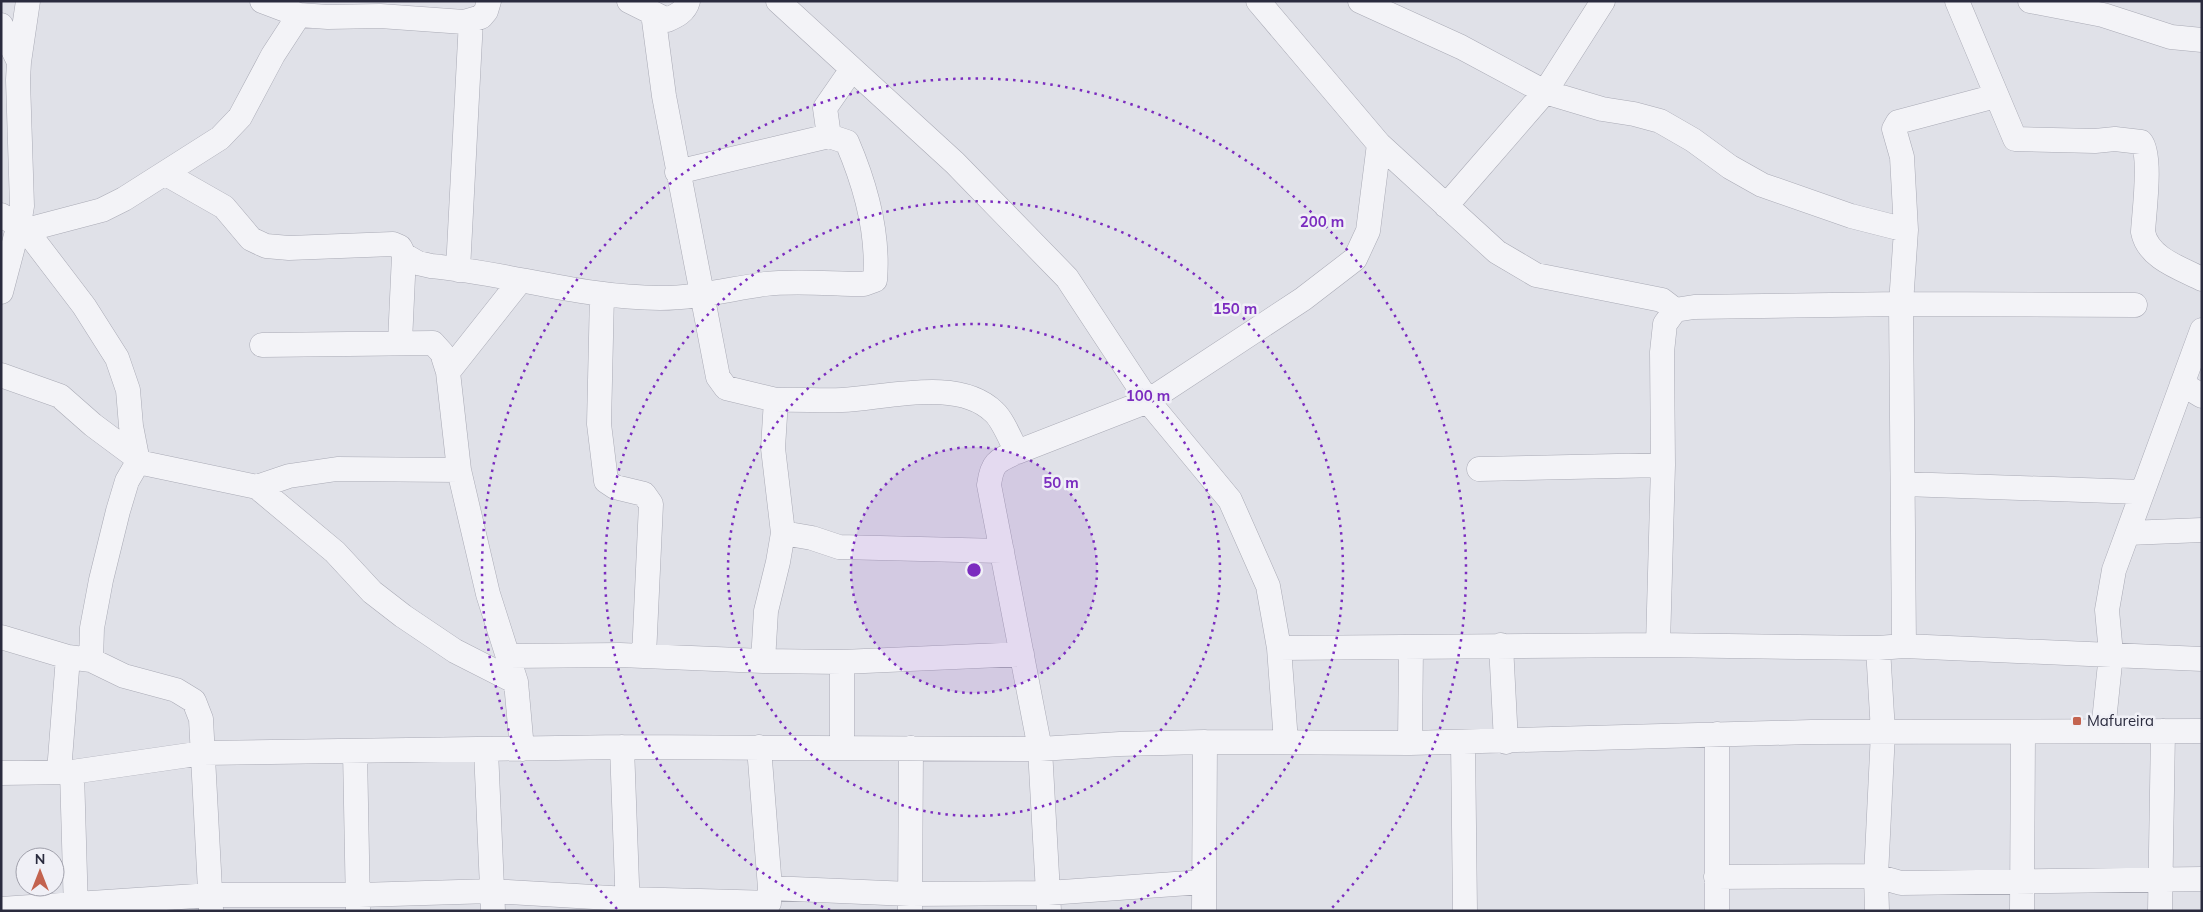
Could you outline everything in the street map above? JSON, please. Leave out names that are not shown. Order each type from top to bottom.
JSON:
[{"type":"street","points":[[13,74],[28,1]]},
{"type":"street","points":[[262,1],[298,15],[328,17],[380,16],[464,22],[481,17],[486,11],[489,1]]},
{"type":"street","points":[[629,1],[666,20],[676,16],[686,7],[688,1]]},
{"type":"street","points":[[778,1],[955,163],[1067,278],[1148,401],[1230,500],[1268,586],[1279,648],[1286,742]]},
{"type":"street","points":[[1258,1],[1281,11],[1379,144],[1497,252],[1536,275],[1662,300],[1675,310]]},
{"type":"street","points":[[1360,1],[1461,46],[1545,92],[1602,110],[1634,114],[1660,121],[1694,140],[1730,167],[1762,185],[1851,216],[1906,230]]},
{"type":"street","points":[[1446,206],[1545,92],[1603,1]]},
{"type":"street","points":[[1957,1],[2015,140],[2095,141],[2115,139],[2141,142],[2145,147],[2146,165],[2143,232],[2145,242],[2156,255],[2202,280]]},
{"type":"street","points":[[2030,1],[2100,8],[2171,37],[2202,40]]},
{"type":"street","points":[[653,13],[664,96],[677,172],[718,377],[726,388],[776,400],[842,400],[909,394],[954,393],[975,398],[995,412],[1017,452]]},
{"type":"street","points":[[16,223],[102,210],[166,174],[220,138],[240,117],[273,55],[298,15]]},
{"type":"street","points":[[458,270],[471,20]]},
{"type":"street","points":[[1,24],[13,74],[22,206],[16,223],[1,292]]},
{"type":"street","points":[[829,136],[825,108],[852,69]]},
{"type":"street","points":[[1904,646],[1900,304],[1906,230],[1902,157],[1894,128],[1898,122],[1996,96]]},
{"type":"street","points":[[404,255],[418,263],[431,266],[520,281],[602,294],[660,298],[703,295],[767,284],[864,284],[875,280],[877,258],[871,218],[848,142],[829,136],[677,172]]},
{"type":"street","points":[[1048,902],[1040,749],[989,485],[991,469],[1002,458],[1148,401],[1303,299],[1355,259],[1368,231],[1379,144]]},
{"type":"street","points":[[166,174],[224,207],[251,239],[266,246],[289,248],[393,244],[400,246],[404,255],[400,342]]},
{"type":"street","points":[[16,223],[84,306],[117,358],[128,390],[131,426],[138,462],[128,481],[120,504],[101,580],[92,628],[79,659],[66,772],[76,908]]},
{"type":"street","points":[[448,372],[520,281]]},
{"type":"street","points":[[602,294],[600,424],[606,481],[614,487],[644,494],[650,504],[644,656]]},
{"type":"street","points":[[1658,645],[1663,465],[1662,352],[1665,324],[1675,310],[1694,307],[1900,304],[2135,305]]},
{"type":"street","points":[[2103,731],[2111,654],[2107,610],[2114,570],[2141,492],[2192,390],[2202,330]]},
{"type":"street","points":[[262,345],[433,343],[442,353],[448,372],[459,470],[488,594],[516,682],[522,749]]},
{"type":"street","points":[[1,374],[60,396],[93,425],[132,454],[138,462],[257,487],[334,552],[372,592],[403,616],[454,651],[516,682]]},
{"type":"street","points":[[763,661],[766,611],[783,534],[772,448],[776,400]]},
{"type":"street","points":[[1480,469],[1663,465]]},
{"type":"street","points":[[257,487],[289,476],[337,469],[459,470]]},
{"type":"street","points":[[1903,484],[2141,492]]},
{"type":"street","points":[[2128,534],[2202,530]]},
{"type":"street","points":[[783,534],[812,538],[839,547],[1002,552]]},
{"type":"street","points":[[1,636],[79,659],[124,676],[176,690],[194,701],[201,719],[211,903]]},
{"type":"street","points":[[1279,648],[1658,645],[1878,648],[1904,646],[2202,659]]},
{"type":"street","points":[[1501,646],[1506,742]]},
{"type":"street","points":[[1410,743],[1411,647]]},
{"type":"street","points":[[1877,911],[1876,876],[1884,732],[1878,648]]},
{"type":"street","points":[[509,656],[644,656],[842,662],[1022,654]]},
{"type":"street","points":[[842,662],[842,748]]},
{"type":"street","points":[[2160,911],[2163,731]]},
{"type":"street","points":[[1,772],[66,772],[203,753],[622,747],[1040,749],[1120,744],[1205,742],[1506,742],[1717,734],[2202,731]]},
{"type":"street","points":[[2022,732],[2022,911]]},
{"type":"street","points":[[1717,734],[1717,911]]},
{"type":"street","points":[[1204,911],[1205,742]]},
{"type":"street","points":[[1463,742],[1465,911]]},
{"type":"street","points":[[622,747],[628,905]]},
{"type":"street","points":[[760,747],[770,900]]},
{"type":"street","points":[[910,902],[911,748]]},
{"type":"street","points":[[486,750],[492,901]]},
{"type":"street","points":[[355,751],[359,903]]},
{"type":"street","points":[[1716,877],[1876,876],[1900,883],[2161,878],[2202,879]]},
{"type":"street","points":[[1,908],[76,908],[211,903],[492,901],[628,905],[770,900],[1048,902],[1203,882]]},
{"type":"place","name":"Mafureira","points":[[2077,721]]}]
